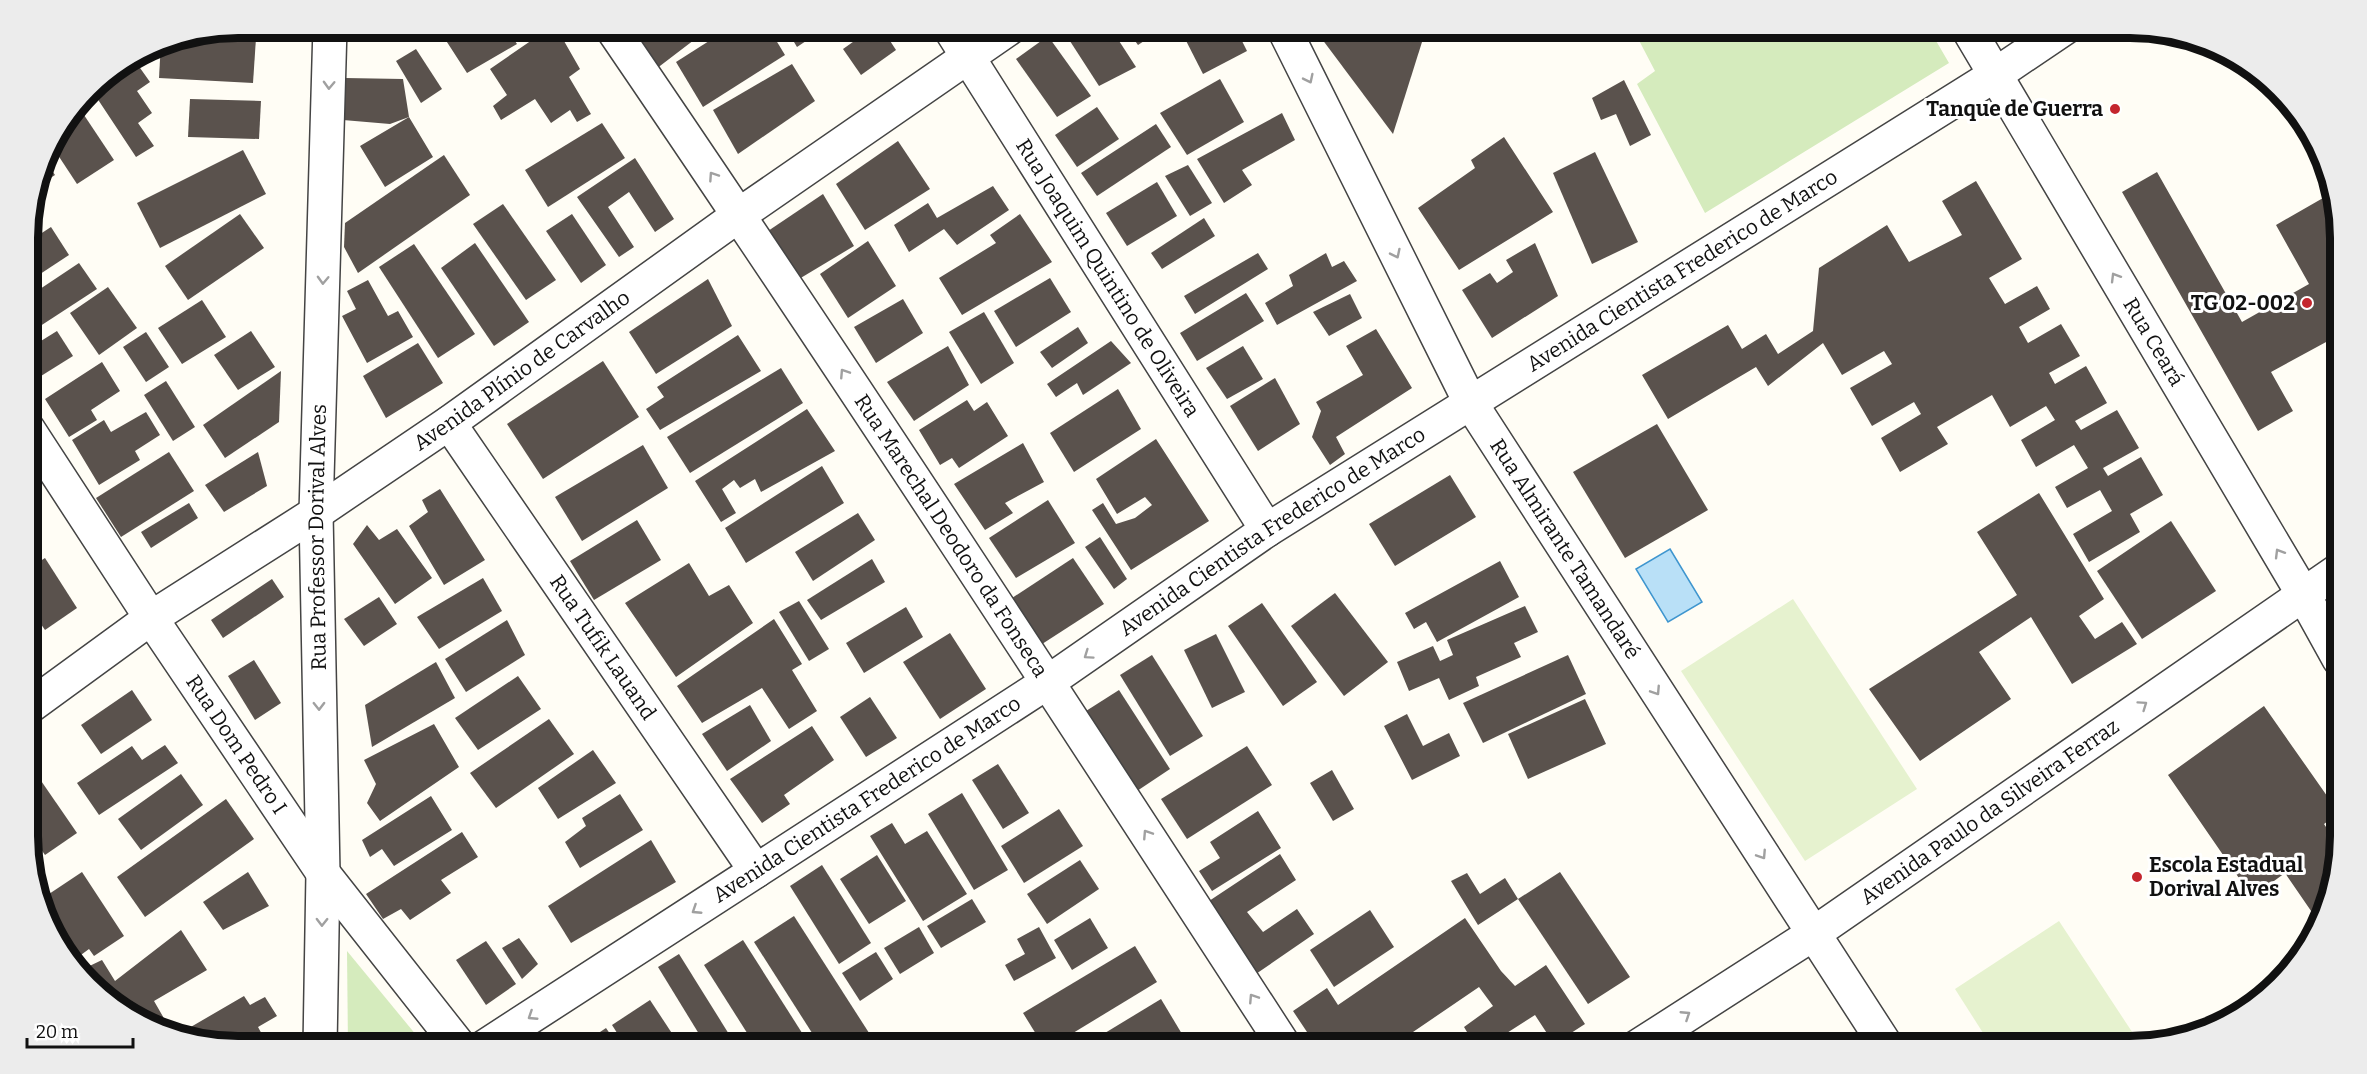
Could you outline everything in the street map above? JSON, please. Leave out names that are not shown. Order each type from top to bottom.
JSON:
[{"type":"street","name":"Rua Professor Dorival Alves","points":[[320,1036],[323,873],[315,513],[330,38]]},
{"type":"street","name":"Rua Marechal Deodoro da Fonseca","points":[[618,38],[739,215],[1048,682],[1278,1036]]},
{"type":"street","name":"Rua Joaquim Quintino de Oliveira","points":[[956,38],[1267,530]]},
{"type":"street","name":"Avenida Plínio de Carvalho","points":[[38,700],[151,618],[315,513],[449,423],[739,215],[995,38]]},
{"type":"street","name":"Rua Almirante Tamandaré","points":[[1288,38],[1470,402],[1880,1036]]},
{"type":"street","name":"Rua Ceará","points":[[1974,38],[2330,641]]},
{"type":"street","name":"Avenida Cientista Frederico de Marco","points":[[501,1036],[1048,682],[1267,530],[1995,75],[2050,38]]},
{"type":"street","name":"Rua Tufik Lauand","points":[[449,423],[756,871]]},
{"type":"street","name":"Rua Dom Pedro I","points":[[38,444],[151,618],[323,873],[451,1036]]},
{"type":"street","name":"Avenida Paulo da Silveira Ferraz","points":[[1654,1036],[1813,934],[2330,576]]},
{"type":"green space","points":[[1638,38],[1934,38],[1949,63],[1705,213],[1637,84],[1655,71]]},
{"type":"green space","points":[[1793,599],[1917,789],[1805,861],[1681,671]]},
{"type":"green space","points":[[2059,921],[2135,1036],[1985,1036],[1955,989]]},
{"type":"green space","points":[[347,951],[417,1036],[348,1036]]},
{"type":"water","points":[[1670,549],[1702,602],[1668,622],[1636,569]]},
{"type":"building","points":[[256,38],[253,83],[159,78],[160,53],[173,48],[198,41]]},
{"type":"building","points":[[513,38],[517,44],[467,73],[445,39]]},
{"type":"building","points":[[535,38],[562,38],[580,69],[569,77],[591,114],[577,122],[570,110],[551,123],[535,99],[501,120],[493,106],[507,95],[490,69]]},
{"type":"building","points":[[648,38],[697,38],[656,69],[641,43]]},
{"type":"building","points":[[714,38],[775,38],[785,55],[703,107],[676,62]]},
{"type":"building","points":[[792,38],[810,38],[797,47]]},
{"type":"building","points":[[858,38],[888,38],[896,50],[861,75],[843,49]]},
{"type":"building","points":[[1045,38],[1049,38],[1091,96],[1057,117],[1016,59]]},
{"type":"building","points":[[1068,38],[1117,38],[1136,67],[1099,86]]},
{"type":"building","points":[[1133,38],[1148,38],[1138,45]]},
{"type":"building","points":[[1185,38],[1240,38],[1247,51],[1203,74]]},
{"type":"building","points":[[1321,38],[1419,38],[1422,42],[1393,134]]},
{"type":"building","points":[[416,49],[442,89],[421,103],[396,61]]},
{"type":"building","points":[[137,64],[150,82],[137,91],[152,113],[138,123],[154,146],[136,157],[96,97]]},
{"type":"building","points":[[792,64],[815,101],[738,154],[713,110]]},
{"type":"building","points":[[345,78],[403,79],[409,117],[390,124],[343,120]]},
{"type":"building","points":[[1220,79],[1244,122],[1187,155],[1160,113]]},
{"type":"building","points":[[1624,80],[1651,135],[1630,146],[1616,114],[1601,120],[1592,98]]},
{"type":"building","points":[[190,99],[261,101],[259,139],[188,137]]},
{"type":"building","points":[[1097,107],[1119,139],[1077,167],[1055,135]]},
{"type":"building","points":[[82,112],[114,160],[77,184],[56,153],[64,137]]},
{"type":"building","points":[[1282,113],[1295,140],[1242,170],[1252,185],[1224,203],[1197,159]]},
{"type":"building","points":[[409,117],[433,157],[385,187],[360,146]]},
{"type":"building","points":[[602,123],[625,158],[548,207],[525,170]]},
{"type":"building","points":[[1156,124],[1171,147],[1097,196],[1081,173]]},
{"type":"building","points":[[1504,137],[1553,212],[1459,270],[1418,208],[1475,168],[1471,160]]},
{"type":"building","points":[[898,141],[930,189],[865,230],[836,184]]},
{"type":"building","points":[[243,150],[266,194],[160,248],[137,203]]},
{"type":"building","points":[[1595,152],[1638,242],[1592,264],[1553,173]]},
{"type":"building","points":[[444,155],[470,195],[358,273],[344,247],[345,223]]},
{"type":"building","points":[[635,158],[674,219],[655,232],[629,192],[608,207],[634,247],[619,257],[577,197]]},
{"type":"building","points":[[1188,165],[1212,203],[1190,216],[1165,176]]},
{"type":"building","points":[[50,168],[55,175],[46,181]]},
{"type":"building","name":"TG 02-002","points":[[2157,172],[2242,322],[2309,284],[2276,225],[2325,197],[2330,237],[2330,340],[2271,372],[2293,411],[2258,431],[2122,192]]},
{"type":"building","points":[[1976,181],[2022,259],[1989,278],[2005,304],[2037,286],[2050,309],[2019,327],[2028,343],[2061,324],[2080,356],[2049,373],[2055,384],[2086,366],[2107,403],[2075,421],[2081,430],[2117,410],[2139,448],[2103,468],[2108,476],[2141,457],[2163,495],[2130,514],[2140,532],[2089,562],[2073,534],[2112,511],[2100,490],[2067,508],[2055,487],[2088,468],[2074,445],[2036,467],[2021,440],[2055,420],[2046,406],[2010,427],[1992,395],[1937,427],[1948,444],[1900,472],[1881,438],[1921,414],[1914,402],[1872,426],[1850,388],[1892,364],[1884,351],[1842,375],[1823,343],[1768,386],[1756,367],[1668,419],[1642,375],[1728,325],[1742,349],[1766,334],[1778,354],[1813,331],[1819,268],[1887,225],[1909,262],[1962,235],[1942,201]]},
{"type":"building","points":[[1157,182],[1177,216],[1127,246],[1106,213]]},
{"type":"building","points":[[993,186],[1009,210],[957,245],[944,229],[909,252],[894,225],[928,203],[937,218]]},
{"type":"building","points":[[823,194],[854,246],[799,279],[768,231]]},
{"type":"building","points":[[503,204],[556,280],[526,300],[473,224]]},
{"type":"building","points":[[240,214],[264,248],[188,300],[165,266]]},
{"type":"building","points":[[572,214],[606,265],[581,283],[546,231]]},
{"type":"building","points":[[1020,214],[1052,262],[962,315],[939,278],[996,243],[990,235]]},
{"type":"building","points":[[1204,218],[1215,236],[1162,269],[1151,253]]},
{"type":"building","points":[[51,227],[69,255],[38,275],[38,235]]},
{"type":"building","points":[[868,241],[896,286],[848,318],[820,274]]},
{"type":"building","points":[[475,243],[529,322],[494,346],[441,268]]},
{"type":"building","points":[[1535,243],[1558,296],[1492,338],[1462,290],[1490,273],[1497,283],[1513,272],[1506,260]]},
{"type":"building","points":[[414,244],[475,334],[438,358],[379,267]]},
{"type":"building","points":[[1258,253],[1268,269],[1195,314],[1184,296]]},
{"type":"building","points":[[1326,253],[1332,267],[1344,261],[1357,281],[1277,325],[1265,303],[1293,286],[1289,275]]},
{"type":"building","points":[[79,263],[97,289],[38,327],[38,290]]},
{"type":"building","points":[[1050,278],[1071,312],[1016,347],[994,311]]},
{"type":"building","points":[[708,279],[732,326],[656,374],[629,332]]},
{"type":"building","points":[[368,280],[388,316],[398,311],[413,337],[367,363],[342,316],[356,309],[347,291]]},
{"type":"building","points":[[108,287],[137,328],[99,355],[70,313]]},
{"type":"building","points":[[1246,293],[1264,321],[1197,361],[1180,333]]},
{"type":"building","points":[[1350,294],[1362,318],[1329,336],[1313,312]]},
{"type":"building","points":[[903,299],[923,333],[876,363],[854,327]]},
{"type":"building","points":[[202,300],[226,337],[182,364],[158,328]]},
{"type":"building","points":[[984,312],[1014,363],[981,384],[949,332]]},
{"type":"building","points":[[1078,327],[1088,343],[1052,368],[1040,352]]},
{"type":"building","points":[[1376,329],[1412,388],[1336,437],[1345,454],[1330,465],[1312,437],[1321,411],[1316,402],[1363,375],[1346,346]]},
{"type":"building","points":[[57,331],[73,356],[41,376],[38,371],[38,343]]},
{"type":"building","points":[[251,331],[275,367],[238,390],[214,355]]},
{"type":"building","points":[[146,332],[169,367],[146,382],[123,347]]},
{"type":"building","points":[[738,335],[761,371],[660,430],[646,409],[664,397],[657,387]]},
{"type":"building","points":[[1111,341],[1131,363],[1083,395],[1077,383],[1056,397],[1047,384]]},
{"type":"building","points":[[418,343],[443,383],[386,418],[363,376]]},
{"type":"building","points":[[948,346],[969,385],[914,421],[887,382]]},
{"type":"building","points":[[1243,346],[1263,379],[1227,399],[1206,368]]},
{"type":"building","points":[[603,361],[639,417],[543,479],[507,424]]},
{"type":"building","points":[[102,362],[120,391],[91,410],[97,420],[69,437],[45,399]]},
{"type":"building","points":[[781,368],[803,403],[690,473],[667,437]]},
{"type":"building","points":[[281,371],[279,422],[225,458],[203,425]]},
{"type":"building","points":[[1275,378],[1300,424],[1258,451],[1230,406]]},
{"type":"building","points":[[166,381],[195,427],[173,441],[144,395]]},
{"type":"building","points":[[1118,389],[1141,429],[1074,472],[1050,433]]},
{"type":"building","points":[[967,400],[974,411],[987,402],[1008,436],[959,468],[952,458],[940,465],[919,430]]},
{"type":"building","points":[[807,409],[835,451],[761,492],[755,479],[740,488],[734,480],[722,489],[736,513],[721,522],[695,481]]},
{"type":"building","points":[[146,412],[160,435],[135,451],[140,460],[99,485],[72,440],[104,420],[111,432]]},
{"type":"building","points":[[1657,424],[1708,510],[1625,558],[1573,472]]},
{"type":"building","points":[[1156,439],[1209,521],[1131,570],[1092,510],[1103,503],[1116,524],[1135,518],[1152,505],[1145,497],[1117,514],[1096,479]]},
{"type":"building","points":[[1023,443],[1044,482],[1005,503],[1013,513],[985,530],[954,484]]},
{"type":"building","points":[[643,445],[668,488],[582,541],[555,497]]},
{"type":"building","points":[[169,452],[194,491],[121,537],[96,498]]},
{"type":"building","points":[[258,452],[267,486],[224,512],[205,485]]},
{"type":"building","points":[[822,466],[844,503],[746,563],[725,528]]},
{"type":"building","points":[[1450,475],[1476,517],[1395,566],[1369,524]]},
{"type":"building","points":[[440,489],[485,560],[444,585],[409,526],[428,512],[422,500]]},
{"type":"building","points":[[2039,493],[2104,599],[2079,616],[2095,639],[2122,622],[2137,644],[2072,684],[2031,617],[1979,652],[2011,699],[1920,761],[1869,689],[2017,595],[1977,532]]},
{"type":"building","points":[[1048,500],[1075,543],[1016,578],[989,538]]},
{"type":"building","points":[[189,503],[198,518],[151,548],[141,532]]},
{"type":"building","points":[[858,513],[875,540],[813,581],[795,552]]},
{"type":"building","points":[[637,520],[661,560],[594,600],[570,561]]},
{"type":"building","points":[[2171,521],[2216,591],[2142,639],[2097,571]]},
{"type":"building","points":[[367,525],[379,540],[397,529],[432,578],[395,604],[353,544]]},
{"type":"building","points":[[1100,537],[1127,579],[1114,589],[1085,547]]},
{"type":"building","points":[[45,558],[77,608],[45,630],[38,620],[38,563]]},
{"type":"building","points":[[1073,558],[1104,604],[1039,646],[1009,600]]},
{"type":"building","points":[[872,559],[885,582],[821,620],[807,600]]},
{"type":"building","points":[[1500,561],[1519,597],[1437,642],[1426,622],[1414,629],[1405,613]]},
{"type":"building","points":[[689,563],[709,596],[729,585],[753,623],[676,677],[625,603]]},
{"type":"building","points":[[483,578],[502,611],[439,649],[417,617]]},
{"type":"building","points":[[272,579],[284,597],[223,638],[211,620]]},
{"type":"building","points":[[1335,593],[1388,662],[1344,696],[1291,626]]},
{"type":"building","points":[[379,597],[397,624],[364,646],[344,619]]},
{"type":"building","points":[[799,601],[829,649],[809,661],[779,612]]},
{"type":"building","points":[[1262,603],[1317,682],[1283,706],[1228,626]]},
{"type":"building","points":[[1525,606],[1538,632],[1514,643],[1521,657],[1476,677],[1479,686],[1449,700],[1439,678],[1409,691],[1397,662],[1433,646],[1440,661],[1453,655],[1447,640]]},
{"type":"building","points":[[906,607],[923,637],[864,673],[846,643]]},
{"type":"building","points":[[774,619],[802,664],[792,670],[817,711],[789,729],[762,688],[702,723],[677,686]]},
{"type":"building","points":[[507,620],[525,655],[466,692],[445,659]]},
{"type":"building","points":[[950,633],[986,689],[940,719],[903,662]]},
{"type":"building","points":[[1216,634],[1245,692],[1212,708],[1184,650]]},
{"type":"building","points":[[1152,655],[1203,736],[1170,756],[1120,675]]},
{"type":"building","points":[[1568,655],[1586,694],[1483,743],[1463,703]]},
{"type":"building","points":[[254,660],[281,703],[255,720],[228,676]]},
{"type":"building","points":[[436,662],[455,698],[372,747],[365,705]]},
{"type":"building","points":[[518,676],[541,709],[478,750],[455,718]]},
{"type":"building","points":[[132,690],[152,720],[101,754],[81,725]]},
{"type":"building","points":[[1119,690],[1170,769],[1137,791],[1086,711]]},
{"type":"building","points":[[870,697],[897,738],[866,757],[840,717]]},
{"type":"building","points":[[1585,699],[1606,744],[1528,779],[1508,734]]},
{"type":"building","points":[[750,705],[771,741],[727,771],[702,734]]},
{"type":"building","points":[[2264,706],[2330,800],[2330,820],[2324,824],[2330,833],[2328,863],[2313,914],[2285,873],[2252,897],[2168,775]]},
{"type":"building","points":[[1407,714],[1423,746],[1449,733],[1460,756],[1412,780],[1384,726]]},
{"type":"building","points":[[549,719],[574,754],[496,808],[470,773]]},
{"type":"building","points":[[434,724],[459,767],[380,821],[367,803],[376,784],[364,760]]},
{"type":"building","points":[[812,726],[834,760],[784,795],[790,804],[762,823],[730,779]]},
{"type":"building","points":[[165,745],[178,763],[99,815],[77,783],[132,746],[142,760]]},
{"type":"building","points":[[1247,746],[1272,785],[1187,839],[1161,799]]},
{"type":"building","points":[[593,750],[616,783],[558,819],[538,788]]},
{"type":"building","points":[[998,764],[1029,813],[1003,829],[972,780]]},
{"type":"building","points":[[1332,770],[1354,809],[1333,821],[1310,783]]},
{"type":"building","points":[[181,774],[203,805],[141,850],[118,819]]},
{"type":"building","points":[[38,776],[77,833],[45,855],[38,845]]},
{"type":"building","points":[[962,793],[1008,870],[974,890],[928,814]]},
{"type":"building","points":[[620,794],[643,830],[580,868],[565,842],[586,826],[582,818]]},
{"type":"building","points":[[431,796],[452,830],[394,866],[382,849],[370,857],[362,840]]},
{"type":"building","points":[[226,799],[254,839],[145,917],[117,877]]},
{"type":"building","points":[[1059,809],[1083,846],[1024,883],[1001,846]]},
{"type":"building","points":[[1258,811],[1281,848],[1212,891],[1199,871],[1220,858],[1210,842]]},
{"type":"building","points":[[892,823],[905,844],[927,831],[967,894],[923,921],[870,836]]},
{"type":"building","points":[[462,832],[478,857],[441,880],[451,893],[410,920],[401,909],[383,919],[366,894]]},
{"type":"building","points":[[651,840],[676,882],[571,943],[548,906]]},
{"type":"building","points":[[1280,854],[1296,880],[1247,912],[1263,932],[1297,909],[1314,934],[1250,978],[1200,907]]},
{"type":"building","points":[[877,855],[906,901],[869,924],[840,879]]},
{"type":"building","points":[[1080,860],[1099,889],[1047,924],[1027,894]]},
{"type":"building","points":[[822,865],[871,943],[839,964],[790,886]]},
{"type":"building","points":[[82,872],[124,936],[94,956],[89,949],[78,957],[64,937],[47,896]]},
{"type":"building","points":[[248,872],[269,906],[223,930],[203,902]]},
{"type":"building","points":[[1560,872],[1630,977],[1588,1004],[1518,899]]},
{"type":"building","points":[[1467,873],[1480,894],[1505,878],[1518,899],[1478,925],[1451,881]]},
{"type":"building","points":[[972,899],[986,922],[941,948],[927,926]]},
{"type":"building","points":[[1370,910],[1394,947],[1334,987],[1310,950]]},
{"type":"building","points":[[794,916],[871,1036],[814,1036],[754,942]]},
{"type":"building","points":[[1090,918],[1108,948],[1072,970],[1054,940]]},
{"type":"building","points":[[1465,918],[1501,971],[1515,986],[1546,965],[1585,1024],[1566,1036],[1549,1036],[1535,1015],[1502,1036],[1469,1036],[1464,1027],[1493,1006],[1479,987],[1407,1036],[1310,1036],[1293,1011],[1327,988],[1338,1005]]},
{"type":"building","points":[[919,927],[934,953],[900,974],[884,948]]},
{"type":"building","points":[[1039,927],[1056,958],[1014,981],[1005,965],[1025,954],[1017,939]]},
{"type":"building","points":[[181,930],[207,970],[154,1001],[167,1023],[137,1010],[96,978],[87,967],[102,960],[115,981]]},
{"type":"building","points":[[519,938],[538,964],[522,979],[502,948]]},
{"type":"building","points":[[743,940],[804,1036],[749,1036],[704,965]]},
{"type":"building","points":[[486,941],[516,984],[486,1005],[456,960]]},
{"type":"building","points":[[1135,946],[1157,982],[1068,1036],[1037,1036],[1023,1013]]},
{"type":"building","points":[[876,952],[893,979],[860,1001],[842,973]]},
{"type":"building","points":[[679,954],[730,1036],[700,1036],[658,967]]},
{"type":"building","points":[[244,996],[250,1005],[265,997],[277,1016],[258,1027],[263,1036],[224,1036],[186,1030]]},
{"type":"building","points":[[1161,999],[1182,1034],[1179,1036],[1100,1036]]},
{"type":"building","points":[[650,1000],[674,1036],[619,1036],[612,1025]]},
{"type":"building","points":[[606,1028],[611,1036],[594,1036]]},
{"type":"place","name":"Tanque de Guerra","points":[[2115,109]]},
{"type":"place","name":"TG 02-002","points":[[2307,303]]},
{"type":"place","name":"Escola Estadual Dorival Alves","points":[[2137,877]]}]
